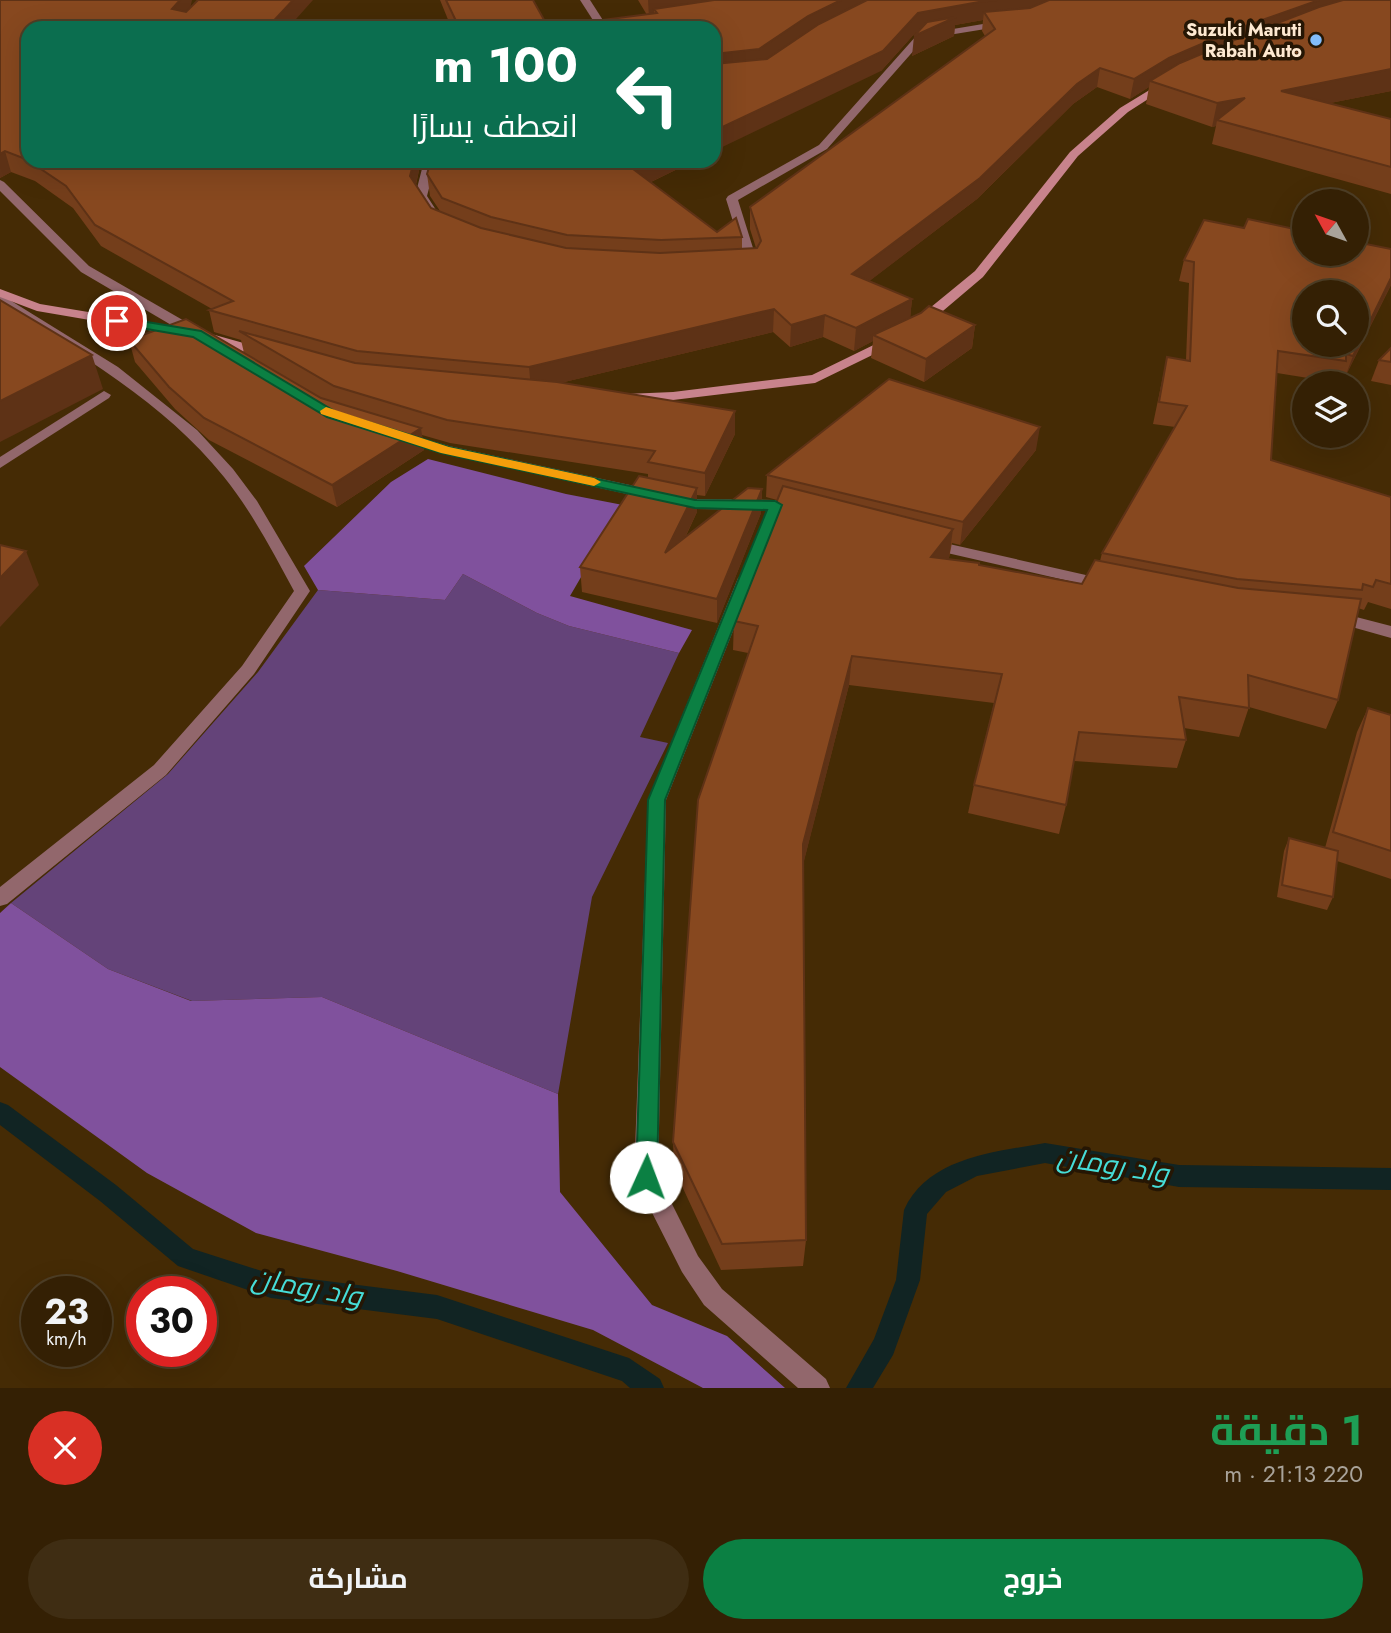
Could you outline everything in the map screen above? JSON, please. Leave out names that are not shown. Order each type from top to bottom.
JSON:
[{"type":"main road","points":[[608,399],[673,396],[814,379],[906,333],[979,274],[1074,154],[1124,110],[1183,76]]},
{"type":"main road","points":[[0,295],[37,307],[197,334],[272,355]]},
{"type":"street","points":[[585,0],[598,21]]},
{"type":"street","points":[[726,265],[752,264],[732,199],[822,147],[921,37],[977,26],[1026,22]]},
{"type":"street","points":[[428,168],[421,196],[439,224]]},
{"type":"street","points":[[0,184],[56,237],[85,269],[253,368]]},
{"type":"street","points":[[0,295],[145,393],[215,456],[270,532],[302,591],[248,670],[160,769],[0,898]]},
{"type":"street","points":[[0,464],[104,395]]},
{"type":"street","points":[[383,430],[446,450],[695,504],[775,505],[814,515]]},
{"type":"street","points":[[765,531],[775,505]]},
{"type":"street","points":[[906,539],[1124,589]]},
{"type":"street","points":[[755,557],[657,800],[646,1177],[690,1264],[713,1297],[817,1388]]},
{"type":"street","points":[[1318,615],[1343,617],[1391,632]]},
{"type":"shaded area","points":[[428,459],[566,494],[623,505],[570,596],[692,630],[679,653],[569,626],[537,613],[463,574],[445,600],[318,590],[304,566],[391,482]]},
{"type":"shaded area","points":[[463,574],[537,613],[569,626],[679,653],[640,737],[668,743],[592,897],[558,1094],[322,997],[192,1001],[108,969],[11,903],[168,774],[258,672],[318,590],[445,600]]},
{"type":"shaded area","points":[[11,903],[108,969],[191,1001],[322,997],[558,1094],[560,1192],[652,1305],[727,1336],[785,1388],[703,1388],[593,1330],[397,1271],[256,1233],[147,1173],[0,1067],[0,913]]},
{"type":"building","points":[[0,0],[180,0],[172,9],[186,12],[198,0],[293,0],[274,21],[21,21],[21,157],[5,151],[0,154]]},
{"type":"building","points":[[446,0],[533,0],[545,21],[456,21]]},
{"type":"building","points":[[714,0],[841,0],[808,16],[759,49],[721,53],[721,21],[595,21],[657,13],[654,9]]},
{"type":"building","points":[[867,0],[997,0],[918,13],[883,51],[721,128],[721,63],[767,59],[819,24]]},
{"type":"building","points":[[1049,0],[1319,0],[1234,30],[1169,58],[1134,79],[1100,68],[1077,84],[980,178],[852,274],[912,299],[856,328],[825,315],[791,325],[774,309],[529,367],[357,351],[209,310],[233,301],[95,225],[66,186],[39,168],[412,168],[410,176],[431,208],[481,228],[566,248],[660,253],[757,248],[761,241],[750,207],[995,29],[984,12],[1030,8]]},
{"type":"building","points":[[1343,0],[1391,0],[1391,69],[1281,91],[1391,119],[1391,167],[1217,120],[1245,98],[1217,103],[1150,81],[1180,63],[1244,36]]},
{"type":"building","points":[[956,17],[914,36],[927,22]]},
{"type":"building","points":[[429,168],[635,168],[633,169],[717,232],[736,218],[742,237],[661,240],[567,235],[491,217],[442,198],[427,174]]},
{"type":"building","points":[[1248,219],[1292,228],[1292,266],[1369,266],[1369,245],[1391,249],[1391,278],[1369,323],[1369,280],[1292,280],[1292,353],[1278,351],[1271,460],[1391,497],[1391,584],[1376,580],[1373,587],[1363,584],[1362,590],[1237,579],[1102,553],[1187,406],[1159,402],[1167,357],[1190,361],[1194,262],[1184,260],[1204,220],[1244,228]]},
{"type":"building","points":[[0,300],[92,355],[0,401]]},
{"type":"building","points":[[929,306],[975,325],[926,359],[873,335],[921,313]]},
{"type":"building","points":[[186,319],[321,398],[421,428],[332,485],[204,418],[169,387],[129,340]]},
{"type":"building","points":[[239,331],[355,363],[557,382],[735,411],[705,473],[648,462],[655,451],[447,420],[334,386]]},
{"type":"building","points":[[1391,348],[1391,362],[1379,360]]},
{"type":"building","points":[[1319,357],[1346,357],[1346,361]]},
{"type":"building","points":[[889,379],[1040,427],[963,522],[767,475]]},
{"type":"building","points":[[639,476],[697,488],[665,553],[748,488],[762,489],[717,599],[580,567]]},
{"type":"building","points":[[783,486],[953,529],[931,557],[979,563],[1082,584],[1095,560],[1238,588],[1361,599],[1338,700],[1248,675],[1249,708],[1179,697],[1186,740],[1079,732],[1066,805],[974,785],[1002,674],[852,656],[803,844],[806,1240],[722,1244],[673,1142],[698,800],[758,626],[734,621],[743,600],[737,599]]},
{"type":"building","points":[[0,545],[26,551],[0,578]]},
{"type":"building","points":[[1368,708],[1391,715],[1391,851],[1333,832]]},
{"type":"building","points":[[1289,838],[1338,851],[1333,897],[1282,885]]},
{"type":"waterway","name":"واد رومان","points":[[0,1112],[108,1193],[186,1258],[271,1286],[437,1307],[629,1371],[651,1388]]},
{"type":"waterway","name":"واد رومان","points":[[859,1388],[884,1346],[908,1280],[916,1210],[938,1185],[973,1166],[1045,1153],[1179,1176],[1391,1179]]},
{"type":"slow traffic","points":[[326,411],[446,450],[594,482]]},
{"type":"place","name":"Suzuki Maruti Rabah Auto","points":[[1316,40]]},
{"type":"route","points":[[117,321],[197,334],[332,415],[446,450],[695,504],[775,505],[657,800],[646,1177]]}]
